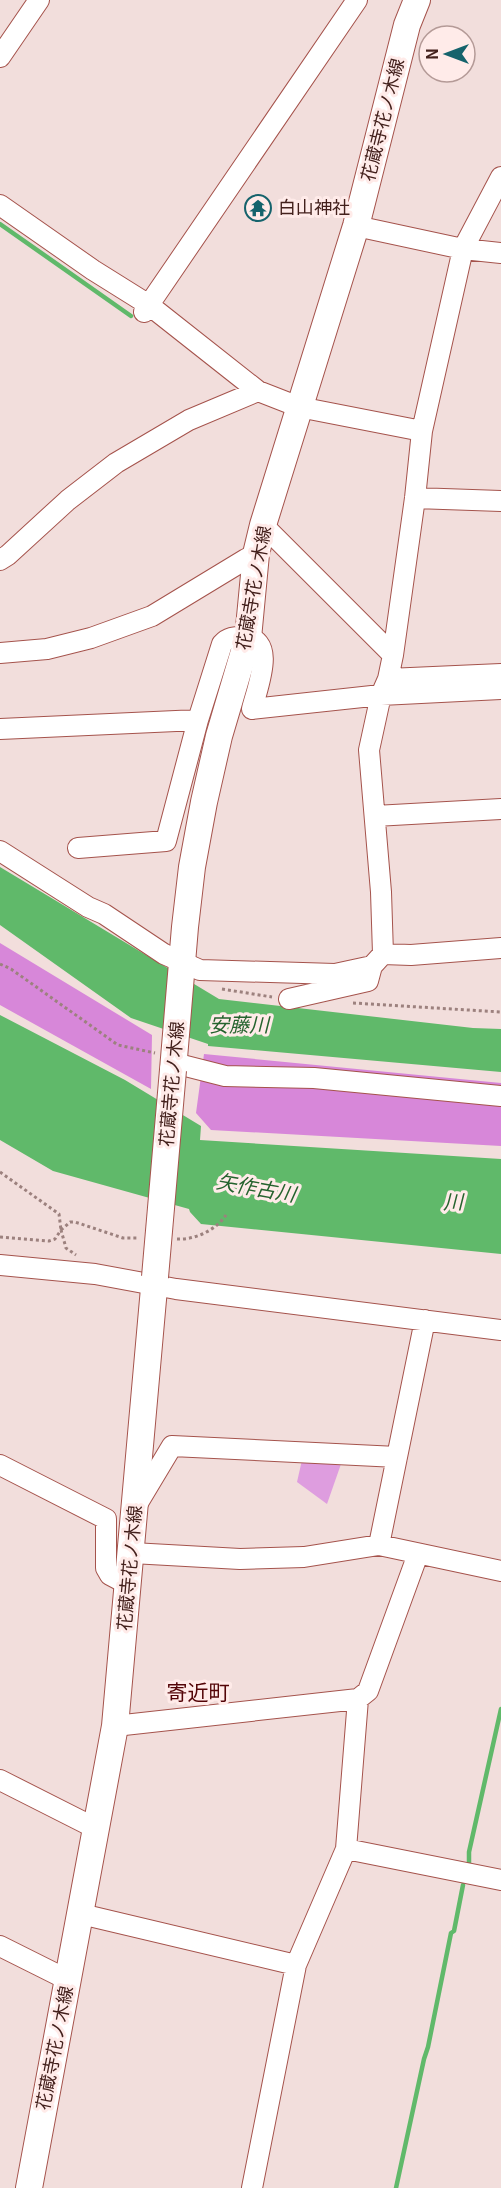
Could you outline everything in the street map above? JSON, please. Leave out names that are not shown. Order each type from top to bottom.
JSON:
[{"type":"main road","name":"花蔵寺花ノ木線","points":[[29,2188],[115,1726],[192,867],[219,736],[248,638],[256,555],[263,525],[356,226],[407,25],[417,0]]},
{"type":"street","points":[[0,57],[39,0]]},
{"type":"street","points":[[147,309],[357,0]]},
{"type":"street","points":[[289,999],[368,981],[378,960],[375,816],[369,750],[393,655],[422,431],[463,249],[501,177]]},
{"type":"street","points":[[0,205],[258,390],[300,407],[422,431]]},
{"type":"street","points":[[356,226],[463,249],[501,254]]},
{"type":"street","points":[[0,560],[68,500],[116,463],[189,420],[258,390]]},
{"type":"street","points":[[415,498],[501,501]]},
{"type":"street","points":[[263,525],[393,655]]},
{"type":"street","points":[[0,653],[47,650],[91,638],[152,616],[256,555]]},
{"type":"street","points":[[78,848],[166,841],[198,720],[222,644],[232,637],[255,640],[263,650],[264,659],[252,709],[384,687],[501,674]]},
{"type":"street","points":[[384,687],[501,689]]},
{"type":"street","points":[[0,729],[198,720]]},
{"type":"street","points":[[375,816],[501,808]]},
{"type":"street","points":[[0,851],[88,907],[104,914],[182,968],[335,974],[378,960],[501,948]]},
{"type":"street","points":[[174,1063],[225,1076],[315,1078],[501,1096]]},
{"type":"street","points":[[0,1265],[155,1281],[501,1329]]},
{"type":"street","points":[[379,1545],[425,1320]]},
{"type":"street","points":[[136,1507],[172,1446],[397,1457]]},
{"type":"street","points":[[0,1465],[106,1518],[106,1568],[110,1575],[129,1585]]},
{"type":"street","points":[[132,1553],[240,1558],[304,1557],[379,1545],[501,1571]]},
{"type":"street","points":[[115,1726],[358,1699],[368,1691],[418,1554]]},
{"type":"street","points":[[252,2188],[296,1965],[346,1849],[358,1699]]},
{"type":"street","points":[[0,1780],[97,1829]]},
{"type":"street","points":[[346,1849],[501,1881]]},
{"type":"street","points":[[81,1914],[296,1965]]},
{"type":"street","points":[[0,1946],[68,1980]]},
{"type":"path","points":[[0,964],[11,969],[118,1045],[174,1063]]},
{"type":"path","points":[[0,1172],[59,1214],[66,1248],[80,1257]]},
{"type":"path","points":[[173,1239],[188,1240],[219,1226],[226,1215]]},
{"type":"path","points":[[0,1237],[49,1241],[55,1239],[70,1222],[75,1222],[123,1238],[143,1239]]},
{"type":"shaded area","points":[[0,943],[152,1035],[151,1089],[0,1005]]},
{"type":"shaded area","points":[[204,1054],[501,1083],[501,1146],[211,1130],[196,1113]]},
{"type":"shaded area","points":[[302,1460],[341,1464],[327,1504],[297,1482]]},
{"type":"water","name":"安藤川","points":[[0,867],[219,999],[473,1028],[501,1029],[501,1072],[208,1046],[208,1044],[131,1018],[0,925]]},
{"type":"water","points":[[0,1015],[125,1080],[201,1126],[200,1140],[501,1159],[501,1254],[201,1224],[189,1209],[53,1171],[0,1140]]},
{"type":"waterway","points":[[0,224],[131,316]]},
{"type":"waterway","points":[[467,1868],[501,1709]]},
{"type":"waterway","points":[[396,2188],[463,1885]]},
{"type":"place","name":"白山神社","points":[[258,208]]},
{"type":"district","name":"寄近町","points":[[198,1693]]},
{"type":"water label","name":"矢作古川","points":[[256,1188]]},
{"type":"water label","name":"川","points":[[453,1202]]}]
